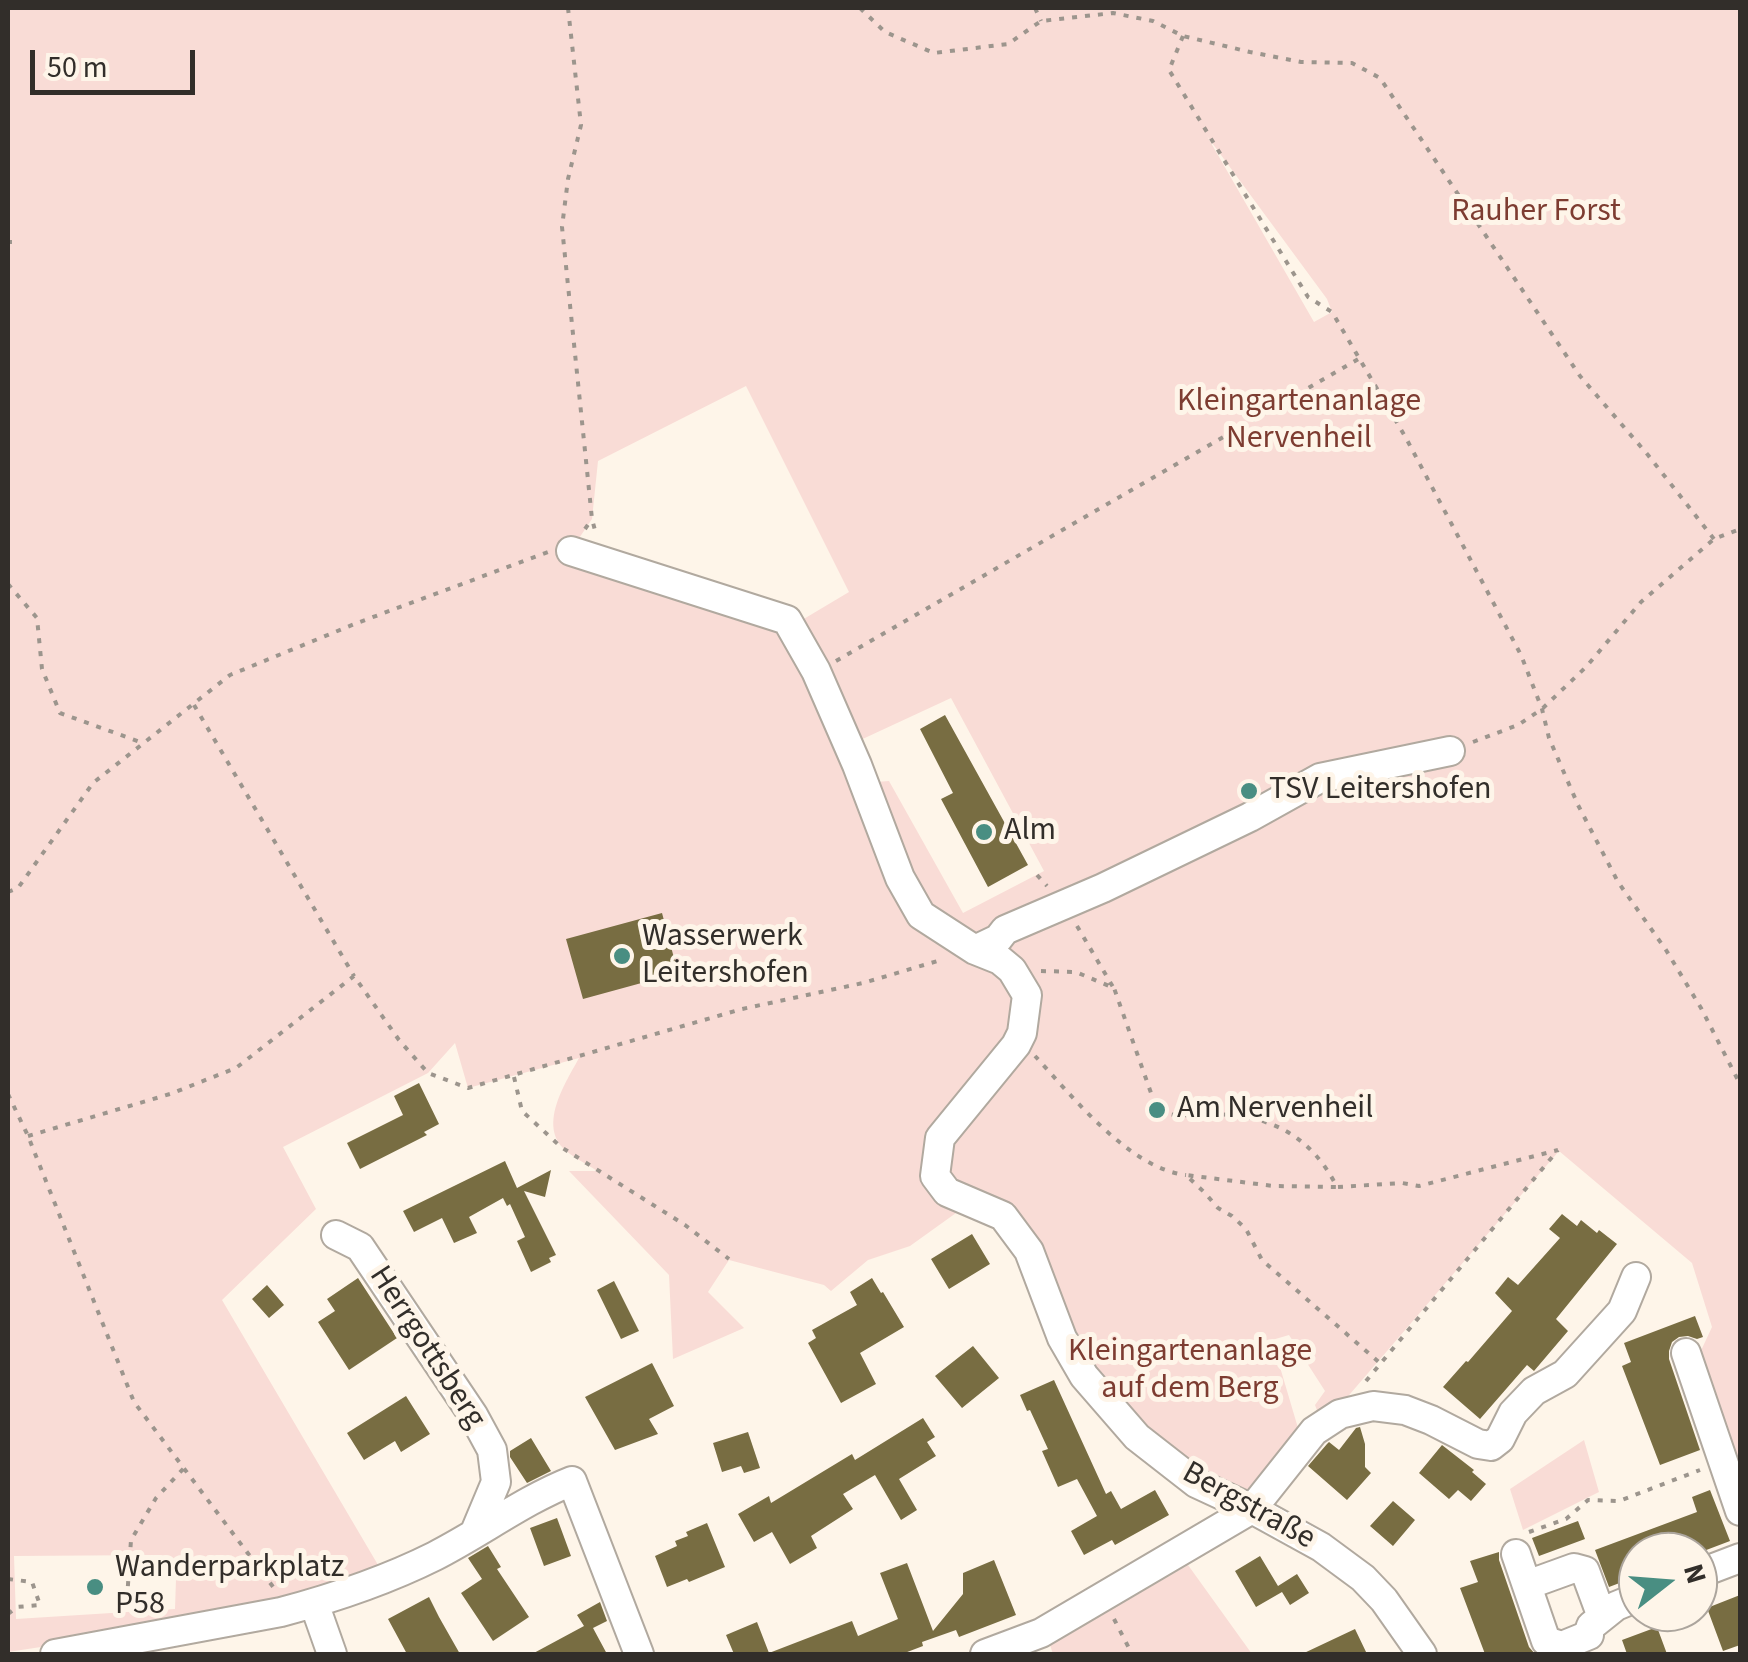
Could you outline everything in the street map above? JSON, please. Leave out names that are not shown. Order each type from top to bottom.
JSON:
[{"type":"street","points":[[571,551],[787,620],[877,782],[900,878],[920,915],[1012,970],[1026,996],[1019,1039]]},
{"type":"street","points":[[974,950],[998,939],[1006,930],[1250,817],[1320,778],[1450,751]]},
{"type":"street","name":"Bergstraße","points":[[1019,1039],[940,1138],[934,1176],[947,1192],[1004,1216],[1029,1251],[1062,1338],[1084,1376],[1137,1437],[1196,1483],[1320,1546],[1364,1578],[1422,1654]]},
{"type":"street","name":"Herrgottsberg","points":[[336,1235],[360,1247],[473,1414],[492,1450],[496,1482],[475,1532]]},
{"type":"street","points":[[985,1654],[1045,1644],[1103,1598],[1252,1510],[1314,1432],[1340,1414],[1373,1406],[1405,1410],[1490,1446],[1500,1440],[1513,1413],[1534,1391],[1565,1374],[1622,1311],[1636,1277]]},
{"type":"street","points":[[1686,1353],[1740,1511]]},
{"type":"street","points":[[55,1654],[314,1603],[437,1555],[572,1480],[639,1654]]},
{"type":"street","points":[[1516,1554],[1546,1641],[1562,1646],[1593,1636],[1618,1605]]},
{"type":"street","points":[[1527,1585],[1574,1568],[1585,1570],[1593,1636]]},
{"type":"street","points":[[277,1592],[314,1603]]},
{"type":"street","points":[[314,1603],[332,1654]]},
{"type":"path","points":[[568,8],[581,125],[562,227],[592,519],[604,562]]},
{"type":"path","points":[[860,8],[885,32],[934,53],[1008,44],[1041,21],[1113,13],[1153,21],[1184,36],[1301,62],[1352,63],[1380,78],[1580,376],[1714,539]]},
{"type":"path","points":[[1035,8],[1041,21]]},
{"type":"path","points":[[1184,36],[1169,70],[1308,297],[1332,312],[1406,438],[1522,655],[1550,738],[1618,882],[1666,950],[1740,1084]]},
{"type":"path","points":[[816,672],[1360,358]]},
{"type":"path","points":[[1450,751],[1518,726],[1542,708],[1586,667],[1641,602],[1714,539],[1740,528]]},
{"type":"path","points":[[8,892],[18,888],[93,784],[230,675],[357,622],[553,550],[571,551]]},
{"type":"path","points":[[8,584],[37,618],[42,669],[60,712],[143,743]]},
{"type":"path","points":[[193,704],[354,976],[399,1040],[428,1073],[468,1088],[742,1009],[863,983],[974,950]]},
{"type":"path","points":[[1064,904],[1114,988],[1157,1110],[1174,1117],[1210,1114],[1255,1118],[1292,1133],[1307,1144],[1337,1187]]},
{"type":"path","points":[[1053,970],[1076,972],[1114,988]]},
{"type":"path","points":[[28,1136],[170,1094],[236,1068],[354,976]]},
{"type":"path","points":[[1019,1039],[1101,1126],[1147,1163],[1186,1175],[1273,1186],[1419,1186],[1558,1150],[1340,1414]]},
{"type":"path","points":[[514,1076],[522,1111],[562,1147],[685,1225],[729,1259]]},
{"type":"path","points":[[8,1094],[134,1402],[277,1592]]},
{"type":"path","points":[[1186,1175],[1218,1208],[1246,1228],[1262,1260],[1381,1364]]},
{"type":"path","points":[[1516,1554],[1514,1537],[1566,1519],[1588,1500],[1619,1501],[1724,1462]]},
{"type":"path","points":[[127,1599],[131,1540],[156,1498],[184,1468]]},
{"type":"path","points":[[8,1579],[32,1582],[40,1605],[17,1607],[8,1614]]},
{"type":"path","points":[[1103,1598],[1132,1654]]},
{"type":"green space","points":[[8,8],[1740,8],[1740,1511],[1692,1370],[1712,1327],[1692,1263],[1559,1151],[1344,1401],[1321,1421],[1315,1405],[1325,1391],[1289,1335],[1272,1340],[1298,1428],[1314,1431],[1252,1509],[1196,1483],[1084,1376],[1029,1251],[976,1204],[956,1213],[910,1246],[868,1260],[831,1291],[824,1285],[729,1260],[708,1292],[744,1328],[673,1359],[669,1275],[569,1171],[597,1171],[563,1148],[556,1138],[557,1103],[579,1058],[468,1088],[455,1043],[428,1073],[283,1147],[316,1209],[222,1300],[381,1570],[314,1593],[87,1640],[8,1652]],"holes":[[[1207,136],[1327,299],[1332,312],[1314,322]],[[746,386],[849,592],[802,620],[854,743],[951,698],[1044,871],[963,913],[889,781],[864,783],[787,620],[571,550],[592,519],[598,461]],[[158,1555],[159,1579],[176,1579],[175,1609],[16,1619],[14,1556]]]},
{"type":"green space","points":[[1584,1440],[1599,1492],[1523,1530],[1510,1489]]},
{"type":"green space","points":[[1188,1565],[1252,1654],[1053,1654],[1050,1645]]},
{"type":"building","name":"Alm","points":[[945,715],[1028,865],[988,887],[941,799],[953,793],[920,729]]},
{"type":"building","name":"Wasserwerk Leitershofen","points":[[662,913],[678,973],[583,999],[566,939]]},
{"type":"building","points":[[419,1083],[439,1124],[424,1132],[427,1135],[360,1169],[347,1143],[403,1115],[394,1096]]},
{"type":"building","points":[[505,1161],[517,1188],[551,1170],[545,1197],[524,1191],[556,1255],[549,1258],[551,1262],[531,1272],[517,1241],[525,1237],[510,1204],[507,1206],[503,1198],[469,1217],[477,1233],[454,1243],[442,1218],[414,1232],[403,1211]]},
{"type":"building","points":[[1562,1214],[1577,1226],[1581,1220],[1617,1244],[1556,1319],[1568,1331],[1534,1371],[1527,1365],[1480,1419],[1443,1387],[1512,1311],[1495,1293],[1508,1277],[1518,1285],[1560,1238],[1549,1229]]},
{"type":"building","points":[[972,1234],[990,1264],[949,1289],[931,1259]]},
{"type":"building","points":[[358,1278],[397,1338],[349,1370],[318,1322],[335,1311],[327,1299]]},
{"type":"building","points":[[872,1278],[904,1327],[860,1353],[876,1384],[841,1403],[808,1343],[816,1338],[812,1330],[857,1305],[850,1292]]},
{"type":"building","points":[[614,1281],[639,1331],[621,1339],[597,1290]]},
{"type":"building","points":[[267,1285],[284,1305],[269,1318],[252,1299]]},
{"type":"building","points":[[1695,1316],[1703,1337],[1679,1337],[1672,1342],[1669,1359],[1700,1450],[1660,1465],[1622,1366],[1631,1362],[1624,1343]]},
{"type":"building","points":[[973,1346],[999,1378],[962,1408],[935,1376]]},
{"type":"building","points":[[652,1363],[674,1406],[649,1419],[658,1434],[615,1450],[585,1397]]},
{"type":"building","points":[[1054,1380],[1106,1494],[1111,1491],[1121,1509],[1155,1490],[1169,1515],[1115,1545],[1112,1540],[1084,1555],[1071,1531],[1097,1516],[1077,1479],[1058,1487],[1042,1451],[1048,1449],[1020,1395]]},
{"type":"building","points":[[406,1396],[430,1434],[401,1452],[395,1441],[364,1460],[347,1433]]},
{"type":"building","points":[[923,1418],[935,1437],[927,1442],[936,1456],[899,1479],[917,1510],[901,1520],[875,1475],[843,1494],[853,1509],[811,1536],[817,1548],[790,1564],[772,1532],[754,1542],[738,1514],[769,1496],[771,1503],[852,1454],[855,1460]]},
{"type":"building","points":[[1360,1427],[1365,1467],[1371,1473],[1347,1500],[1308,1466],[1329,1442],[1339,1450]]},
{"type":"building","points":[[748,1432],[760,1468],[744,1473],[741,1466],[722,1472],[713,1443]]},
{"type":"building","points":[[531,1438],[551,1471],[527,1483],[510,1451]]},
{"type":"building","points":[[1442,1445],[1486,1484],[1471,1501],[1458,1490],[1449,1499],[1419,1473]]},
{"type":"building","points":[[1710,1490],[1730,1541],[1718,1546],[1718,1532],[1643,1532],[1697,1512],[1692,1497]]},
{"type":"building","points":[[1393,1501],[1415,1520],[1393,1546],[1370,1526]]},
{"type":"building","points":[[557,1518],[571,1556],[544,1566],[530,1528]]},
{"type":"building","points":[[1578,1521],[1585,1539],[1539,1556],[1532,1538]]},
{"type":"building","points":[[707,1523],[725,1567],[667,1587],[655,1556],[677,1546],[675,1541],[688,1536],[686,1532]]},
{"type":"building","points":[[1618,1541],[1618,1584],[1609,1587],[1595,1550]]},
{"type":"building","points":[[488,1546],[501,1567],[497,1569],[529,1617],[493,1641],[461,1593],[482,1579],[468,1558]]},
{"type":"building","points":[[1499,1552],[1529,1647],[1535,1654],[1485,1654],[1460,1588],[1478,1582],[1470,1561]]},
{"type":"building","points":[[1260,1556],[1278,1586],[1297,1574],[1309,1593],[1290,1605],[1282,1592],[1256,1607],[1235,1571]]},
{"type":"building","points":[[994,1560],[1016,1615],[959,1637],[956,1630],[902,1654],[734,1654],[726,1635],[757,1622],[769,1653],[852,1621],[858,1636],[898,1619],[880,1573],[907,1563],[933,1631],[963,1594],[963,1573]]},
{"type":"building","points":[[1740,1595],[1740,1645],[1723,1651],[1716,1632],[1718,1604]]},
{"type":"building","points":[[429,1597],[460,1654],[407,1654],[388,1619]]},
{"type":"building","points":[[600,1602],[607,1621],[593,1628],[607,1654],[532,1654],[584,1626],[577,1615]]},
{"type":"building","points":[[1355,1629],[1367,1654],[1302,1654]]},
{"type":"building","points":[[1644,1632],[1659,1632],[1667,1654],[1627,1654],[1622,1640]]},
{"type":"place","name":"TSV Leitershofen","points":[[1249,791]]},
{"type":"place","name":"Alm","points":[[984,832]]},
{"type":"place","name":"Wasserwerk Leitershofen","points":[[622,956]]},
{"type":"place","name":"Am Nervenheil","points":[[1157,1110]]},
{"type":"place","name":"Wanderparkplatz P58","points":[[95,1587]]},
{"type":"park label","name":"Rauher Forst","points":[[1536,213]]},
{"type":"park label","name":"Kleingartenanlage Nervenheil","points":[[1299,422]]},
{"type":"park label","name":"Kleingartenanlage auf dem Berg","points":[[1190,1372]]}]
